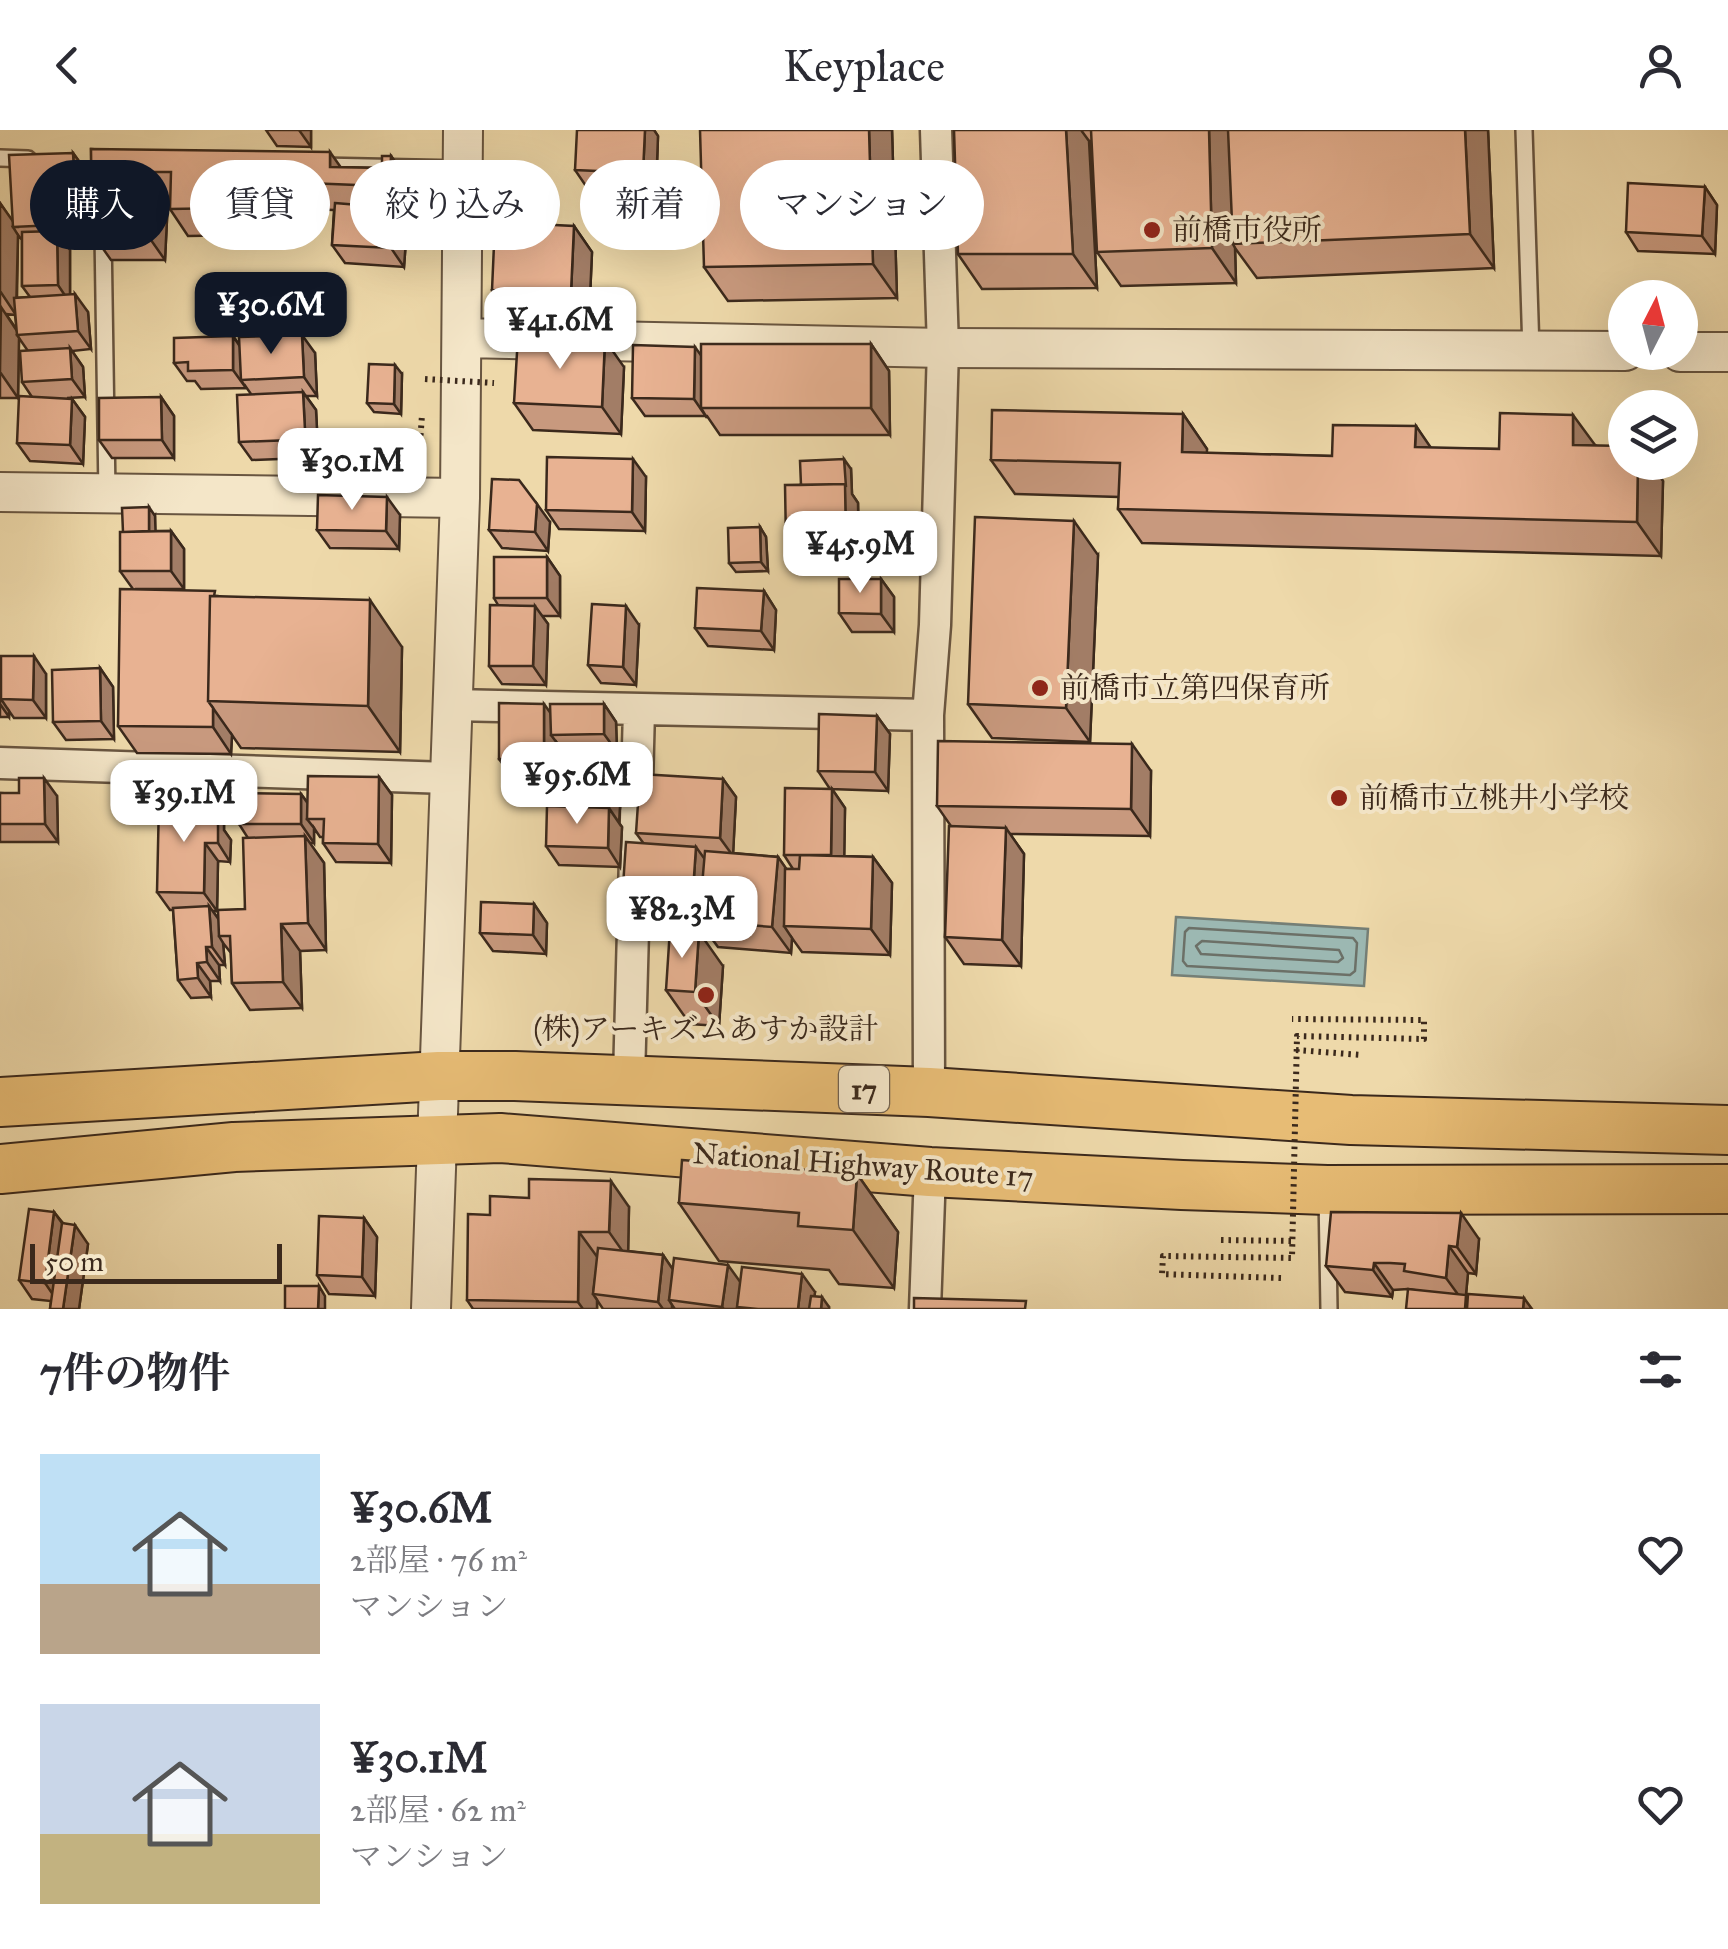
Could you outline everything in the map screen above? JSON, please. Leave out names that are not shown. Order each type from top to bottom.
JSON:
[{"type":"highway","name":"17","points":[[0,1102],[439,1076],[629,1078],[930,1092],[1351,1120],[1728,1130]]},
{"type":"highway","name":"National Highway Route 17","points":[[0,1169],[234,1147],[500,1138],[930,1172],[1327,1190],[1728,1189]]},
{"type":"street","points":[[462,160],[463,130]]},
{"type":"street","points":[[930,1092],[928,715],[935,625],[943,348],[936,130]]},
{"type":"street","points":[[431,1309],[460,498],[462,250]]},
{"type":"street","points":[[463,338],[943,348],[1608,352]]},
{"type":"street","points":[[1698,352],[1728,352]]},
{"type":"street","points":[[0,492],[460,498]]},
{"type":"street","points":[[452,705],[928,715]]},
{"type":"street","points":[[629,1078],[639,710]]},
{"type":"street","points":[[0,763],[448,778]]},
{"type":"street","points":[[924,1309],[930,1172]]},
{"type":"lane","points":[[1524,130],[1531,351]]},
{"type":"lane","points":[[0,158],[51,160]]},
{"type":"lane","points":[[103,250],[107,494]]},
{"type":"lane","points":[[1327,1190],[1328,1309]]},
{"type":"path","points":[[425,379],[494,384]]},
{"type":"path","points":[[1281,1278],[1162,1274],[1163,1256],[1292,1258],[1297,1036],[1424,1039],[1424,1020],[1292,1019]]},
{"type":"path","points":[[1296,1050],[1362,1055]]},
{"type":"path","points":[[1221,1240],[1293,1240]]},
{"type":"water","points":[[1176,917],[1368,929],[1364,986],[1172,975]]},
{"type":"building","points":[[577,130],[645,130],[644,160],[580,160],[580,170],[575,170]]},
{"type":"building","points":[[700,130],[869,130],[870,160],[740,160],[740,250],[873,250],[873,264],[704,267],[704,250],[720,250],[720,160],[701,160]]},
{"type":"building","points":[[954,130],[1066,130],[1073,254],[958,254],[958,250],[984,250],[984,160],[955,160]]},
{"type":"building","points":[[1091,130],[1209,130],[1212,248],[1097,252]]},
{"type":"building","points":[[1228,130],[1465,130],[1470,234],[1233,244]]},
{"type":"building","points":[[91,149],[330,152],[330,160],[190,160],[190,209],[170,209],[170,160],[91,160]]},
{"type":"building","points":[[73,153],[73,160],[30,160],[30,226],[13,227],[9,155]]},
{"type":"building","points":[[330,167],[350,167],[350,185],[330,184]]},
{"type":"building","points":[[1628,183],[1705,187],[1702,236],[1626,232]]},
{"type":"building","points":[[335,203],[350,204],[350,246],[332,245]]},
{"type":"building","points":[[560,225],[574,226],[571,293],[492,290],[494,250],[560,250]]},
{"type":"building","points":[[22,232],[30,232],[30,250],[57,250],[58,285],[22,286]]},
{"type":"building","points":[[75,294],[78,331],[17,335],[14,298]]},
{"type":"building","points":[[302,335],[304,377],[241,380],[239,337]]},
{"type":"building","points":[[233,336],[233,370],[188,371],[188,362],[174,363],[174,338]]},
{"type":"building","points":[[518,336],[605,340],[602,407],[514,403]]},
{"type":"building","points":[[701,344],[871,344],[871,408],[701,408]]},
{"type":"building","points":[[633,345],[695,347],[694,399],[632,398]]},
{"type":"building","points":[[70,348],[72,379],[22,382],[20,351]]},
{"type":"building","points":[[369,364],[395,365],[394,404],[367,403]]},
{"type":"building","points":[[303,392],[305,430],[292,431],[292,440],[239,442],[237,395]]},
{"type":"building","points":[[19,396],[72,399],[70,445],[17,443]]},
{"type":"building","points":[[161,397],[162,440],[99,440],[99,398]]},
{"type":"building","points":[[992,410],[1183,414],[1182,452],[1332,456],[1333,425],[1416,426],[1415,447],[1499,449],[1500,413],[1573,415],[1573,445],[1608,446],[1608,480],[1638,480],[1637,522],[1118,509],[1120,463],[991,460]]},
{"type":"building","points":[[547,457],[633,459],[632,512],[546,510]]},
{"type":"building","points":[[844,459],[846,487],[801,485],[800,461]]},
{"type":"building","points":[[492,479],[519,480],[537,504],[535,532],[489,530]]},
{"type":"building","points":[[845,484],[846,541],[786,542],[785,485]]},
{"type":"building","points":[[318,495],[387,497],[386,531],[317,530]]},
{"type":"building","points":[[149,507],[149,531],[123,532],[122,508]]},
{"type":"building","points":[[975,517],[1074,521],[1066,708],[968,704]]},
{"type":"building","points":[[760,527],[761,562],[729,563],[728,528]]},
{"type":"building","points":[[171,531],[171,571],[120,571],[120,532]]},
{"type":"building","points":[[494,557],[547,557],[547,598],[494,598]]},
{"type":"building","points":[[839,579],[881,579],[881,614],[839,613]]},
{"type":"building","points":[[697,588],[764,591],[761,631],[695,628]]},
{"type":"building","points":[[120,589],[215,591],[210,596],[208,701],[213,708],[213,727],[118,726]]},
{"type":"building","points":[[210,596],[370,600],[368,706],[208,701]]},
{"type":"building","points":[[592,604],[626,606],[623,667],[588,665]]},
{"type":"building","points":[[490,605],[535,606],[533,666],[489,666]]},
{"type":"building","points":[[1,656],[34,656],[33,700],[1,699]]},
{"type":"building","points":[[100,668],[101,721],[53,722],[52,670]]},
{"type":"building","points":[[499,703],[544,704],[544,759],[499,759]]},
{"type":"building","points":[[550,704],[604,704],[604,734],[551,735]]},
{"type":"building","points":[[819,714],[877,716],[875,772],[818,771]]},
{"type":"building","points":[[938,741],[1132,744],[1131,809],[937,806]]},
{"type":"building","points":[[549,770],[608,773],[606,804],[547,801]]},
{"type":"building","points":[[640,774],[723,779],[720,838],[636,833]]},
{"type":"building","points":[[308,776],[379,777],[378,844],[323,843],[324,819],[307,819]]},
{"type":"building","points":[[19,778],[44,778],[45,824],[0,824],[0,793],[19,793]]},
{"type":"building","points":[[785,788],[832,789],[831,855],[784,855]]},
{"type":"building","points":[[239,793],[301,794],[301,824],[239,824]]},
{"type":"building","points":[[159,801],[211,802],[211,822],[218,822],[218,843],[205,843],[204,893],[157,892]]},
{"type":"building","points":[[547,806],[609,808],[608,848],[546,846]]},
{"type":"building","points":[[949,826],[1006,828],[1002,940],[945,937]]},
{"type":"building","points":[[305,836],[308,923],[281,924],[283,982],[232,983],[230,936],[219,936],[218,910],[245,909],[243,838]]},
{"type":"building","points":[[626,842],[696,847],[692,906],[622,901]]},
{"type":"building","points":[[705,851],[778,857],[772,927],[699,921]]},
{"type":"building","points":[[800,855],[873,857],[871,929],[784,926],[785,869],[799,869]]},
{"type":"building","points":[[481,902],[534,904],[533,935],[480,933]]},
{"type":"building","points":[[209,906],[212,947],[206,947],[207,962],[197,963],[198,978],[178,980],[173,908]]},
{"type":"building","points":[[670,929],[699,932],[695,992],[666,990]]},
{"type":"building","points":[[682,1160],[857,1174],[853,1230],[798,1226],[799,1213],[679,1203]]},
{"type":"building","points":[[529,1179],[611,1181],[609,1232],[579,1232],[578,1302],[467,1300],[468,1214],[490,1215],[490,1196],[529,1198]]},
{"type":"building","points":[[29,1209],[54,1212],[45,1283],[19,1280]]},
{"type":"building","points":[[1331,1212],[1461,1213],[1457,1247],[1449,1246],[1446,1278],[1404,1271],[1405,1264],[1374,1263],[1373,1270],[1326,1266]]},
{"type":"building","points":[[319,1216],[364,1218],[362,1277],[317,1275]]},
{"type":"building","points":[[62,1223],[75,1225],[63,1309],[50,1309]]},
{"type":"building","points":[[598,1248],[663,1255],[658,1302],[593,1294]]},
{"type":"building","points":[[674,1258],[728,1265],[722,1307],[669,1300]]},
{"type":"building","points":[[742,1267],[802,1274],[798,1309],[737,1307]]},
{"type":"building","points":[[285,1286],[319,1286],[318,1309],[285,1309]]},
{"type":"building","points":[[1408,1289],[1466,1295],[1465,1309],[1406,1309]]},
{"type":"building","points":[[1468,1294],[1524,1298],[1523,1309],[1467,1309]]},
{"type":"building","points":[[811,1296],[822,1297],[821,1309],[809,1309]]},
{"type":"building","points":[[914,1298],[1026,1301],[1025,1309],[914,1309]]},
{"type":"place","name":"前橋市役所","points":[[1152,230]]},
{"type":"place","name":"前橋市立第四保育所","points":[[1040,688]]},
{"type":"place","name":"前橋市立桃井小学校","points":[[1339,798]]},
{"type":"place","name":"(株)アーキズムあすか設計","points":[[706,995]]}]
